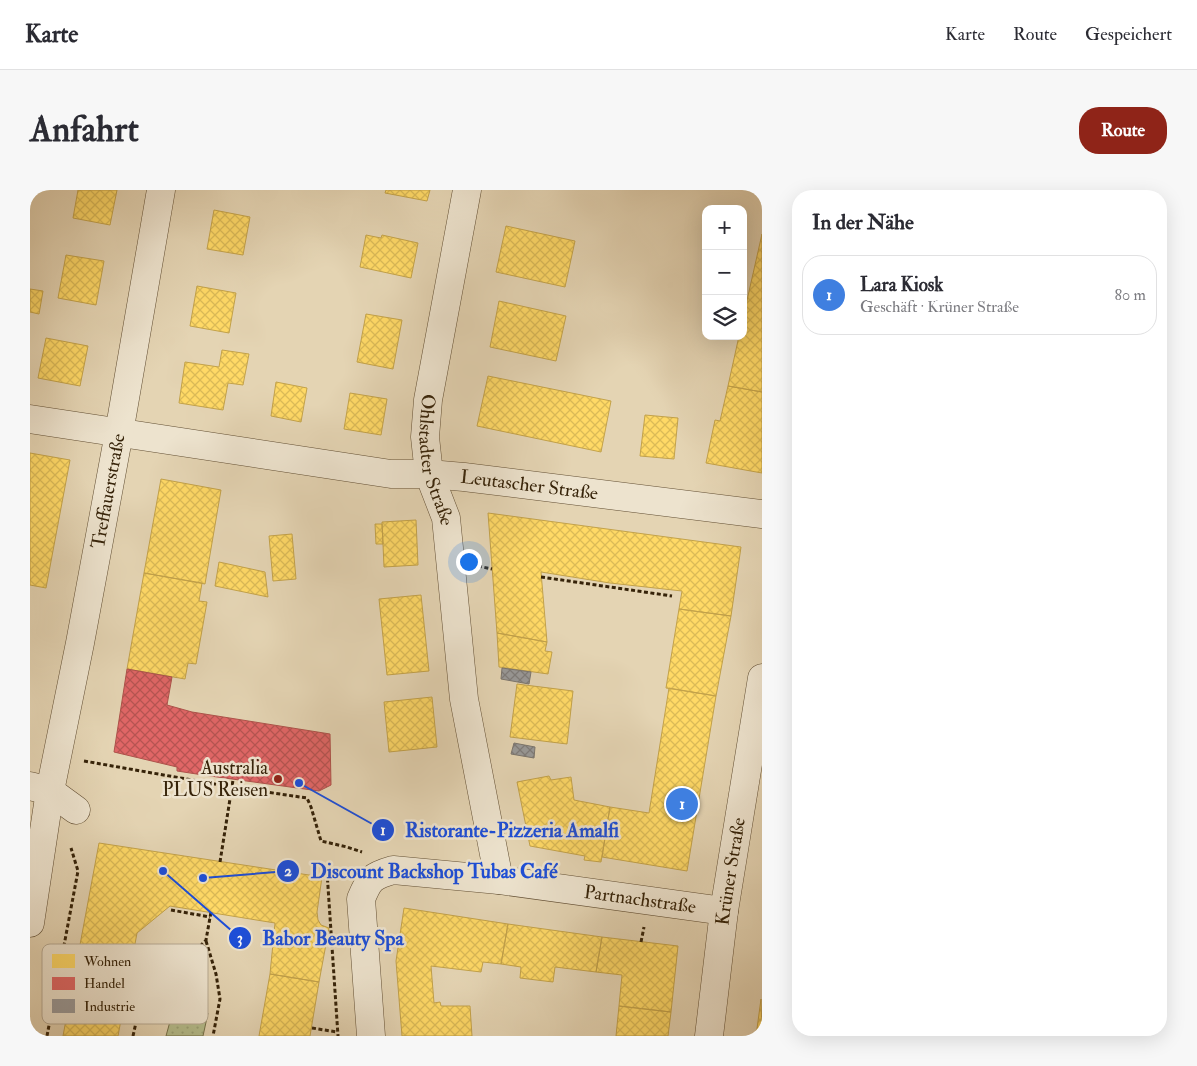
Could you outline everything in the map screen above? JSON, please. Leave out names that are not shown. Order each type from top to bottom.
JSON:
[{"type":"street","name":"Treffauerstraße","points":[[30,923],[40,789],[80,643],[161,190]]},
{"type":"street","name":"Ohlstadter Straße","points":[[467,190],[428,400],[425,437],[429,474],[446,518],[464,699],[499,880]]},
{"type":"street","name":"Leutascher Straße","points":[[30,418],[391,474],[464,476],[762,514]]},
{"type":"street","name":"Krüner Straße","points":[[709,1036],[724,911],[754,769],[762,678]]},
{"type":"street","points":[[40,789],[76,810]]},
{"type":"street","name":"Partnachstraße","points":[[379,874],[393,870],[499,880],[724,911]]},
{"type":"street","points":[[371,1036],[361,899],[367,883],[379,874]]},
{"type":"path","points":[[542,578],[672,596]]},
{"type":"path","points":[[83,769],[84,761],[307,798],[321,841],[363,853],[375,863],[379,874]]},
{"type":"path","points":[[220,862],[233,780]]},
{"type":"path","points":[[64,944],[78,871],[70,843],[76,810]]},
{"type":"path","points":[[312,1028],[338,1034],[327,872]]},
{"type":"path","points":[[171,910],[211,915],[206,940],[207,944]]},
{"type":"path","points":[[202,944],[206,940]]},
{"type":"path","points":[[208,947],[216,974],[220,999],[213,1036]]},
{"type":"green space","points":[[169,1024],[206,1024],[203,1036],[166,1036]]},
{"type":"building: Wohnen","points":[[78,190],[117,190],[110,225],[73,218]]},
{"type":"building: Wohnen","points":[[386,190],[430,190],[427,201],[385,193]]},
{"type":"building: Wohnen","points":[[214,210],[250,217],[243,255],[207,249]]},
{"type":"building: Wohnen","points":[[506,226],[575,241],[565,287],[496,272]]},
{"type":"building: Wohnen","points":[[762,234],[762,392],[728,386],[738,340],[747,340],[747,300]]},
{"type":"building: Wohnen","points":[[366,235],[381,238],[382,235],[418,243],[411,278],[360,267]]},
{"type":"building: Wohnen","points":[[66,255],[104,261],[96,305],[58,298]]},
{"type":"building: Wohnen","points":[[197,286],[236,293],[229,333],[190,326]]},
{"type":"building: Wohnen","points":[[30,289],[43,291],[39,314],[30,312]]},
{"type":"building: Wohnen","points":[[499,301],[566,316],[556,361],[490,347]]},
{"type":"building: Wohnen","points":[[366,314],[402,320],[393,369],[357,362]]},
{"type":"building: Wohnen","points":[[46,338],[88,346],[80,386],[38,378]]},
{"type":"building: Wohnen","points":[[222,350],[249,354],[243,385],[228,383],[223,410],[179,403],[185,362],[219,367]]},
{"type":"building: Wohnen","points":[[488,376],[611,401],[601,452],[477,426]]},
{"type":"building: Wohnen","points":[[276,382],[307,388],[301,422],[271,416]]},
{"type":"building: Wohnen","points":[[728,386],[762,392],[762,473],[706,463],[715,420],[720,421]]},
{"type":"building: Wohnen","points":[[350,393],[387,399],[381,435],[344,429]]},
{"type":"building: Wohnen","points":[[645,415],[678,418],[674,459],[640,456]]},
{"type":"building: Wohnen","points":[[30,453],[70,460],[46,588],[30,585]]},
{"type":"building: Wohnen","points":[[161,479],[221,490],[205,584],[144,573]]},
{"type":"building: Wohnen","points":[[488,513],[741,547],[731,616],[679,609],[682,591],[610,583],[541,572],[547,642],[497,633]]},
{"type":"building: Wohnen","points":[[416,520],[418,565],[384,567],[382,522]]},
{"type":"building: Wohnen","points":[[375,524],[382,524],[383,544],[376,544]]},
{"type":"building: Wohnen","points":[[292,534],[296,579],[273,581],[269,536]]},
{"type":"building: Wohnen","points":[[219,562],[265,572],[268,597],[215,586]]},
{"type":"building: Wohnen","points":[[144,573],[202,583],[199,601],[207,602],[196,664],[188,663],[185,679],[127,669]]},
{"type":"building: Wohnen","points":[[421,595],[429,671],[387,675],[379,599]]},
{"type":"building: Wohnen","points":[[679,609],[731,616],[716,696],[666,688]]},
{"type":"building: Wohnen","points":[[497,633],[547,642],[545,651],[552,652],[548,674],[499,667]]},
{"type":"building: Wohnen","points":[[517,684],[573,691],[567,744],[510,737]]},
{"type":"building: Wohnen","points":[[669,688],[716,696],[687,871],[602,857],[610,807],[649,813]]},
{"type":"building: Wohnen","points":[[432,697],[437,747],[389,752],[384,702]]},
{"type":"building: Wohnen","points":[[549,776],[551,780],[571,777],[574,800],[610,807],[601,862],[584,860],[585,856],[530,846],[517,782]]},
{"type":"building: Wohnen","points":[[99,843],[322,877],[317,912],[318,920],[321,925],[329,928],[319,982],[270,974],[275,923],[170,906],[137,933],[135,944],[80,944]]},
{"type":"building: Wohnen","points":[[404,908],[508,924],[501,964],[483,962],[481,972],[431,966],[434,1003],[440,1002],[441,1006],[470,1006],[472,1036],[402,1036],[396,961]]},
{"type":"building: Wohnen","points":[[508,924],[602,937],[596,972],[555,967],[553,982],[520,978],[521,967],[501,964]]},
{"type":"building: Wohnen","points":[[602,937],[678,946],[671,1012],[619,1006],[622,975],[596,972]]},
{"type":"building: Wohnen","points":[[270,974],[319,982],[310,1036],[259,1036]]},
{"type":"building: Wohnen","points":[[761,999],[762,1036],[756,1036]]},
{"type":"building: Wohnen","points":[[619,1006],[671,1012],[668,1036],[616,1036]]},
{"type":"building: Wohnen","points":[[65,1024],[120,1024],[118,1036],[63,1036]]},
{"type":"building: Handel","points":[[127,669],[172,677],[167,705],[192,712],[330,734],[331,785],[319,791],[203,775],[177,771],[177,767],[114,752]]},
{"type":"building: Industrie","points":[[502,668],[531,672],[529,684],[501,679]]},
{"type":"building: Industrie","points":[[514,743],[535,747],[534,758],[511,754]]},
{"type":"place","name":"Australia PLUS Reisen","points":[[278,779]]},
{"type":"place","name":"Ristorante-Pizzeria Amalfi","points":[[299,783]]},
{"type":"place","name":"Lara Kiosk","points":[[682,804]]},
{"type":"place","name":"Babor Beauty Spa","points":[[163,871]]},
{"type":"place","name":"Discount Backshop Tubas Café","points":[[203,878]]}]
